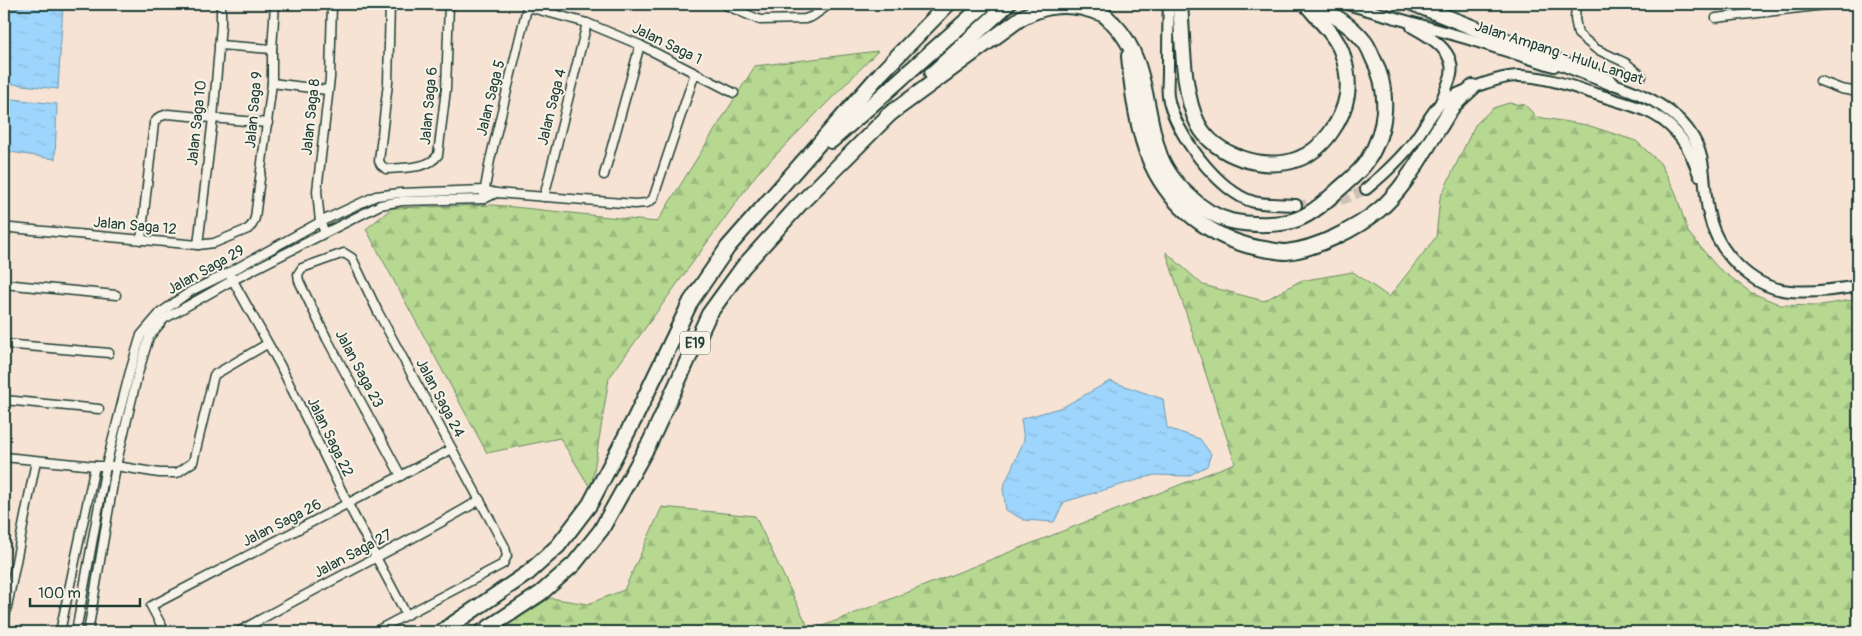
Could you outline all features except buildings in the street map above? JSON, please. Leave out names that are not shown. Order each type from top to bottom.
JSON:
[{"type":"highway","points":[[782,185],[881,73],[948,4]]},
{"type":"highway","name":"E19","points":[[441,632],[528,573],[558,546],[590,504],[635,418],[691,301],[728,248],[782,185],[985,4]]},
{"type":"highway","name":"E19","points":[[482,632],[541,593],[574,564],[601,530],[650,442],[709,314],[737,274],[799,205],[886,116],[1008,4]]},
{"type":"highway","points":[[1180,4],[1187,83],[1198,125],[1213,142],[1230,154],[1247,160],[1276,163],[1298,159],[1312,151],[1327,137],[1335,125],[1347,94],[1346,72],[1342,52],[1332,35],[1306,4]]},
{"type":"highway","points":[[886,116],[1021,18],[1037,9],[1068,5],[1085,8],[1105,15],[1128,42],[1143,80],[1158,151],[1176,184],[1200,207],[1230,221],[1267,224],[1298,219],[1321,205],[1367,161],[1381,132],[1385,107],[1380,70],[1364,40],[1340,19],[1310,4]]},
{"type":"highway","points":[[1414,4],[1610,82]]},
{"type":"highway","points":[[1128,42],[1131,81],[1141,134],[1155,173],[1176,203],[1208,229],[1234,242],[1285,252],[1318,244],[1345,231],[1377,211],[1396,194],[1454,106],[1473,87]]},
{"type":"street","name":"Jalan Saga 10","points":[[198,245],[213,118],[221,4]]},
{"type":"street","name":"Jalan Saga 9","points":[[255,218],[272,84],[275,4]]},
{"type":"street","name":"Jalan Saga 8","points":[[325,232],[320,222],[317,191],[327,90],[330,78],[332,4]]},
{"type":"street","name":"Jalan Saga 6","points":[[390,4],[388,83],[379,160],[386,169],[426,165],[438,155],[446,89],[449,4]]},
{"type":"street","points":[[723,4],[760,20],[805,19],[813,16],[830,4]]},
{"type":"street","points":[[1169,4],[1168,96],[1179,126],[1194,152],[1224,184],[1247,199],[1255,202],[1296,205]]},
{"type":"street","name":"Jalan Ampang - Hulu Langat","points":[[1346,4],[1610,82],[1655,102],[1671,113],[1685,127],[1696,143],[1702,160],[1708,213],[1712,228],[1720,244],[1736,263],[1761,282],[1774,288],[1788,291],[1818,291],[1858,286]]},
{"type":"street","points":[[1576,4],[1575,19],[1578,34],[1596,49],[1626,63],[1642,76]]},
{"type":"street","points":[[1716,18],[1833,4]]},
{"type":"street","name":"Jalan Saga 1","points":[[528,5],[587,23],[640,45],[734,94]]},
{"type":"street","name":"Jalan Saga 5","points":[[484,199],[490,160],[528,5]]},
{"type":"street","points":[[1398,19],[1435,40],[1448,56],[1451,73],[1440,104]]},
{"type":"street","name":"Jalan Saga 4","points":[[544,197],[587,23]]},
{"type":"street","points":[[219,45],[272,49]]},
{"type":"street","points":[[604,175],[640,45]]},
{"type":"street","name":"Jalan Saga 29","points":[[88,632],[116,466],[137,378],[149,337],[164,319],[320,222],[376,196],[400,192],[485,190],[496,193],[544,197],[635,204],[647,203],[653,199],[695,73]]},
{"type":"street","name":"Jalan Ampang - Hulu Langat","points":[[1366,189],[1384,174],[1412,144],[1440,104],[1473,87],[1517,76],[1552,80],[1642,109],[1664,121],[1679,135],[1692,155],[1706,193]]},
{"type":"street","points":[[1820,81],[1842,89],[1858,92]]},
{"type":"street","points":[[272,84],[327,90]]},
{"type":"street","points":[[140,240],[154,124],[159,117],[168,114],[268,124]]},
{"type":"street","name":"Jalan Saga 29","points":[[76,632],[106,466],[129,375],[141,335],[160,313],[191,291],[230,277],[380,205],[402,202],[484,199],[496,193]]},
{"type":"street","name":"Jalan Saga 12","points":[[4,232],[11,228],[198,245],[214,243],[248,229],[255,218]]},
{"type":"street","name":"Jalan Saga 23","points":[[348,254],[344,253],[302,268],[298,274],[298,281],[401,476]]},
{"type":"street","name":"Jalan Saga 24","points":[[348,254],[505,547],[507,556],[503,564],[406,614]]},
{"type":"street","name":"Jalan Saga 22","points":[[230,277],[309,423],[348,504],[406,614]]},
{"type":"street","points":[[4,284],[116,296]]},
{"type":"street","points":[[4,344],[109,353]]},
{"type":"street","points":[[4,457],[95,466],[116,466],[159,473],[177,472],[193,462],[214,375],[267,344]]},
{"type":"street","points":[[4,400],[99,409]]},
{"type":"street","name":"Jalan Saga 26","points":[[165,632],[151,606],[452,449]]},
{"type":"street","points":[[4,622],[36,461]]},
{"type":"street","points":[[60,632],[95,466]]},
{"type":"street","name":"Jalan Saga 27","points":[[238,632],[434,528],[480,500]]},
{"type":"street","points":[[374,632],[406,614]]},
{"type":"green space","points":[[878,51],[756,175],[609,378],[591,489],[560,438],[487,453],[366,229],[392,208],[494,205],[657,222],[755,66]]},
{"type":"green space","points":[[1509,103],[1525,105],[1537,117],[1587,125],[1636,141],[1660,163],[1675,191],[1688,232],[1717,267],[1750,292],[1781,305],[1815,306],[1858,299],[1858,632],[497,632],[550,598],[588,604],[624,590],[662,507],[755,516],[810,631],[1235,463],[1166,252],[1203,285],[1264,301],[1300,281],[1353,272],[1389,297],[1436,237],[1440,198],[1475,125],[1493,108]]},
{"type":"water","points":[[33,4],[63,4],[58,89],[4,83],[5,11]]},
{"type":"water","points":[[4,98],[57,104],[55,159],[4,151]]},
{"type":"water","points":[[1110,381],[1163,399],[1167,428],[1200,439],[1211,454],[1207,466],[1188,476],[1154,475],[1064,502],[1054,522],[1024,520],[1006,510],[1003,488],[1024,440],[1021,419],[1063,407]]},
{"type":"tunnel","points":[[1296,205],[1332,202],[1366,189]]}]
